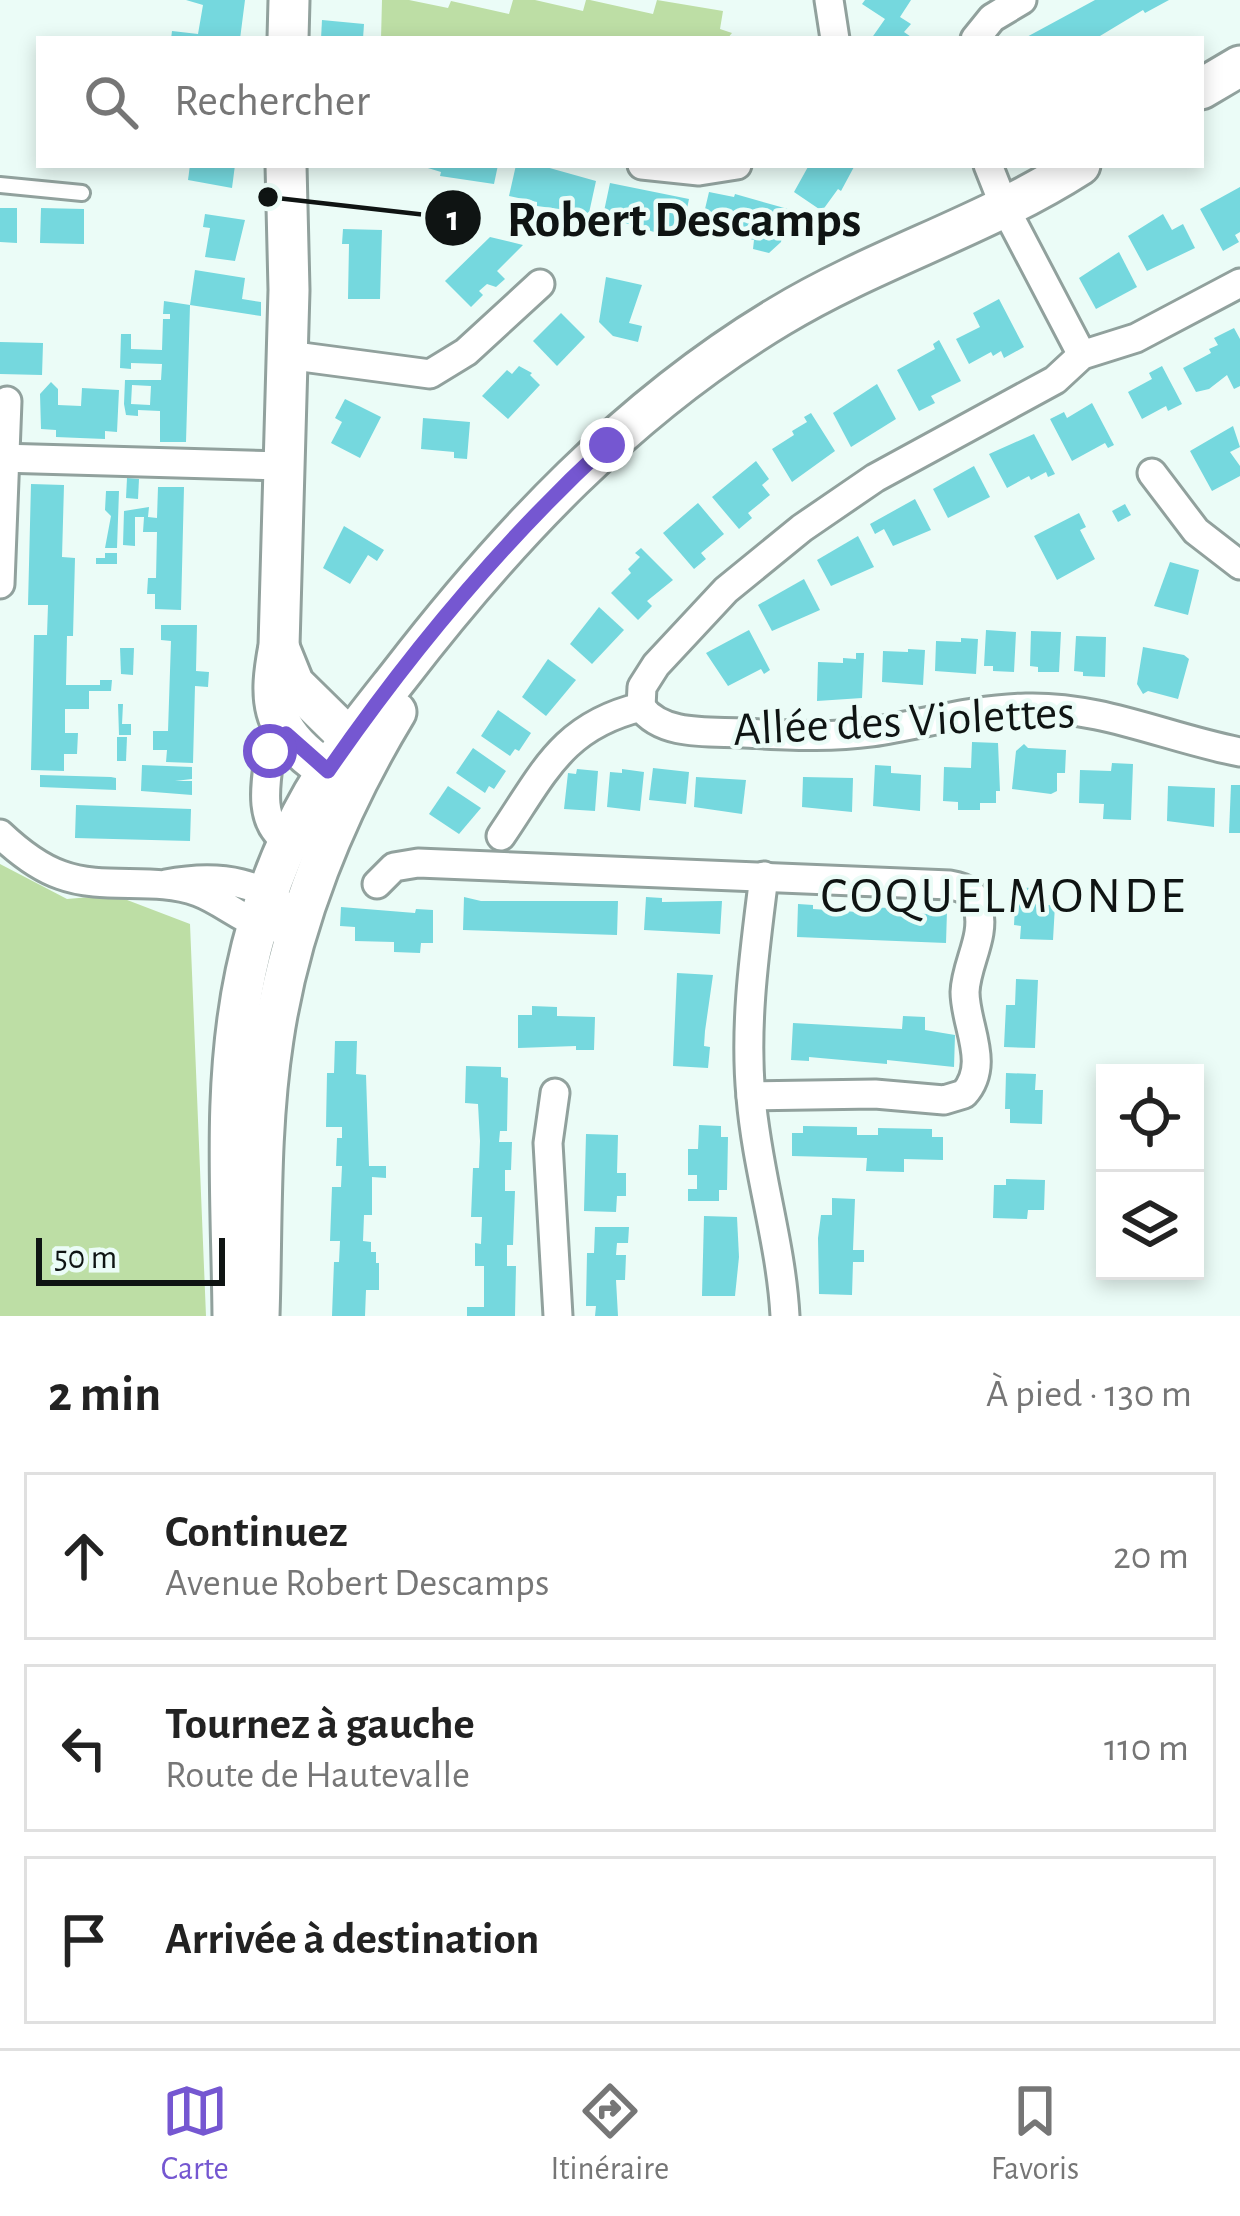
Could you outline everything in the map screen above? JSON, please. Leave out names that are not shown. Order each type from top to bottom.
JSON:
[{"type":"main road","points":[[288,36],[289,0]]},
{"type":"main road","points":[[1204,87],[1240,66]]},
{"type":"main road","points":[[286,168],[287,355],[279,646],[272,692],[286,734],[346,761]]},
{"type":"main road","points":[[232,1316],[232,1061],[247,968],[288,842],[346,761],[414,684],[543,508],[607,445],[705,365],[777,318],[857,274],[939,218],[1032,168]]},
{"type":"main road","points":[[997,187],[1069,168]]},
{"type":"main road","points":[[260,1316],[268,1078],[284,978],[346,761],[294,684],[279,646]]},
{"type":"street","points":[[829,0],[835,36]]},
{"type":"street","points":[[977,36],[987,22],[1022,0]]},
{"type":"street","points":[[670,168],[718,168]]},
{"type":"street","points":[[997,187],[1082,355]]},
{"type":"street","points":[[501,836],[574,737],[610,715],[641,707],[642,687],[656,665],[717,598],[770,552],[875,478],[1055,380],[1082,355],[1136,338],[1240,283]]},
{"type":"street","points":[[287,355],[430,374],[466,352],[540,284]]},
{"type":"street","points":[[0,584],[7,401]]},
{"type":"street","points":[[3,458],[284,466]]},
{"type":"street","points":[[1152,472],[1196,531],[1240,565]]},
{"type":"street","name":"Allée des Violettes","points":[[641,707],[659,723],[681,729],[809,736],[875,731],[988,710],[1069,709],[1112,716],[1240,752]]},
{"type":"street","points":[[286,734],[271,746],[266,820],[288,842]]},
{"type":"street","points":[[0,834],[35,862],[77,880],[166,884],[264,908],[283,930],[300,925]]},
{"type":"street","points":[[376,884],[389,870],[412,863],[950,885],[967,890],[979,908],[977,944],[965,988],[976,1050],[968,1090],[944,1100],[875,1094],[751,1096]]},
{"type":"street","points":[[764,876],[750,1001],[751,1096],[780,1260],[785,1316]]},
{"type":"street","points":[[555,1094],[548,1143],[558,1316]]},
{"type":"lane","points":[[0,185],[82,193]]},
{"type":"green space","points":[[382,0],[448,8],[451,1],[509,14],[513,0],[583,11],[590,0],[653,14],[657,0],[723,11],[720,29],[732,33],[730,36],[381,36]]},
{"type":"green space","points":[[0,864],[67,899],[114,895],[190,924],[206,1316],[0,1316]]},
{"type":"building","points":[[186,0],[245,0],[240,36],[171,36],[172,31],[198,34],[203,5]]},
{"type":"building","points":[[865,0],[911,0],[900,17],[911,24],[904,32],[910,36],[873,36],[885,19],[862,4]]},
{"type":"building","points":[[1095,0],[1169,0],[1100,36],[1029,36]]},
{"type":"building","points":[[322,20],[364,24],[363,36],[321,36]]},
{"type":"building","points":[[190,168],[235,168],[232,188],[188,180]]},
{"type":"building","points":[[428,168],[497,168],[494,184],[440,176],[441,172]]},
{"type":"building","points":[[515,168],[550,168],[596,181],[589,213],[537,206],[537,202],[509,196]]},
{"type":"building","points":[[807,168],[853,168],[822,211],[794,192]]},
{"type":"building","points":[[610,183],[689,199],[682,233],[654,228],[654,232],[603,216]]},
{"type":"building","points":[[1240,187],[1240,232],[1235,235],[1239,242],[1223,251],[1200,209]]},
{"type":"building","points":[[709,192],[788,209],[781,242],[769,253],[753,249],[754,240],[701,226]]},
{"type":"building","points":[[0,208],[17,208],[17,243],[0,242]]},
{"type":"building","points":[[41,208],[84,209],[84,244],[40,243]]},
{"type":"building","points":[[205,214],[245,220],[235,261],[205,257],[210,228],[203,227]]},
{"type":"building","points":[[1163,214],[1172,230],[1183,224],[1195,248],[1147,271],[1128,236]]},
{"type":"building","points":[[343,229],[382,230],[380,299],[348,299],[349,244],[342,244]]},
{"type":"building","points":[[490,237],[523,245],[497,271],[505,279],[496,287],[487,284],[471,307],[445,281]]},
{"type":"building","points":[[1119,252],[1137,287],[1096,309],[1079,278]]},
{"type":"building","points":[[195,270],[245,278],[242,299],[261,302],[261,316],[190,305]]},
{"type":"building","points":[[606,277],[642,285],[629,323],[642,326],[638,342],[613,336],[599,322]]},
{"type":"building","points":[[999,299],[1024,347],[1004,358],[1001,351],[993,356],[991,352],[969,364],[956,339],[980,327],[973,313]]},
{"type":"building","points":[[164,301],[190,305],[186,442],[160,442],[160,411],[126,415],[124,404],[125,380],[161,380],[162,364],[131,363],[131,369],[120,368],[121,334],[131,334],[131,349],[162,350],[163,319],[170,319],[170,314],[163,314]],"holes":[[[132,385],[151,386],[150,405],[131,404]]]},
{"type":"building","points":[[561,313],[585,337],[557,366],[533,341]]},
{"type":"building","points":[[1234,328],[1240,339],[1240,386],[1234,389],[1227,375],[1209,389],[1196,392],[1183,368],[1211,353],[1209,349],[1218,345],[1214,338]]},
{"type":"building","points":[[939,340],[961,381],[931,396],[935,403],[919,411],[897,370],[935,349],[933,344]]},
{"type":"building","points":[[0,342],[43,343],[42,375],[0,374]]},
{"type":"building","points":[[519,366],[540,385],[508,419],[482,396],[507,370],[512,374]]},
{"type":"building","points":[[1162,366],[1182,404],[1168,411],[1166,406],[1142,419],[1128,392],[1152,379],[1149,373]]},
{"type":"building","points":[[51,382],[58,389],[58,405],[81,406],[82,388],[119,390],[117,432],[105,431],[105,439],[56,437],[56,430],[41,429],[40,394]]},
{"type":"building","points":[[877,384],[896,419],[851,447],[833,413]]},
{"type":"building","points":[[345,399],[381,417],[360,458],[331,443],[342,422],[335,418]]},
{"type":"building","points":[[1092,403],[1114,445],[1108,448],[1105,443],[1072,461],[1050,419],[1064,412],[1067,418]]},
{"type":"building","points":[[811,413],[835,451],[792,482],[772,449],[794,435],[792,431],[807,422],[804,417]]},
{"type":"building","points":[[423,418],[470,422],[467,459],[454,458],[454,452],[421,449]]},
{"type":"building","points":[[1233,426],[1240,447],[1230,452],[1240,466],[1240,476],[1212,491],[1190,451]]},
{"type":"building","points":[[1034,434],[1055,474],[1048,477],[1046,472],[1031,480],[1029,476],[1007,488],[989,454]]},
{"type":"building","points":[[756,461],[769,479],[762,485],[770,495],[748,513],[752,518],[739,529],[712,497]]},
{"type":"building","points":[[974,466],[990,497],[948,518],[933,489]]},
{"type":"building","points":[[127,478],[139,479],[138,499],[126,498]]},
{"type":"building","points":[[31,484],[64,485],[62,557],[75,558],[66,685],[100,685],[100,680],[112,680],[111,691],[89,691],[89,709],[65,709],[65,733],[78,733],[77,754],[64,754],[64,771],[31,770],[34,635],[47,635],[48,605],[28,605]]},
{"type":"building","points":[[158,487],[184,487],[181,610],[155,609],[155,594],[147,594],[148,578],[156,578],[157,532],[143,532],[144,517],[135,517],[135,546],[123,545],[124,511],[149,507],[148,517],[157,518]]},
{"type":"building","points":[[106,491],[119,491],[117,548],[105,548],[111,516],[105,510]]},
{"type":"building","points":[[915,499],[931,530],[893,546],[884,529],[875,534],[870,524]]},
{"type":"building","points":[[698,503],[724,534],[701,553],[706,559],[694,569],[663,533]]},
{"type":"building","points":[[1125,504],[1131,515],[1118,522],[1112,511]]},
{"type":"building","points":[[1079,513],[1086,527],[1080,530],[1095,559],[1057,580],[1034,536]]},
{"type":"building","points":[[344,526],[384,550],[377,561],[368,555],[350,584],[323,568]]},
{"type":"building","points":[[858,536],[874,567],[831,586],[817,560]]},
{"type":"building","points":[[641,548],[673,580],[647,601],[652,606],[638,620],[611,593],[631,573],[628,569],[640,557],[635,553]]},
{"type":"building","points":[[105,553],[117,553],[117,564],[96,564],[96,558],[105,558]]},
{"type":"building","points":[[1170,562],[1199,570],[1188,615],[1154,606]]},
{"type":"building","points":[[804,579],[820,610],[772,631],[758,605]]},
{"type":"building","points":[[599,607],[624,630],[592,664],[570,644]]},
{"type":"building","points":[[161,625],[197,625],[196,671],[209,672],[208,687],[195,686],[193,763],[166,762],[167,750],[153,750],[153,731],[168,731],[171,641],[161,640]]},
{"type":"building","points":[[749,630],[770,670],[764,674],[761,669],[728,686],[706,653]]},
{"type":"building","points":[[986,630],[1016,632],[1014,672],[984,666]]},
{"type":"building","points":[[1031,631],[1061,632],[1059,672],[1038,672],[1038,667],[1030,666]]},
{"type":"building","points":[[1076,636],[1106,637],[1105,677],[1074,671]]},
{"type":"building","points":[[961,638],[978,639],[976,674],[935,671],[936,641],[961,642]]},
{"type":"building","points":[[1143,647],[1189,659],[1178,699],[1148,691],[1143,694],[1137,684]]},
{"type":"building","points":[[120,648],[134,648],[133,675],[121,674]]},
{"type":"building","points":[[925,650],[923,685],[882,682],[883,651]]},
{"type":"building","points":[[856,653],[864,653],[862,698],[817,701],[818,662],[843,663],[843,658],[856,659]]},
{"type":"building","points":[[548,659],[576,680],[546,716],[522,697]]},
{"type":"building","points":[[118,704],[123,704],[122,724],[131,724],[131,735],[119,735]]},
{"type":"building","points":[[498,710],[531,733],[510,756],[481,736]]},
{"type":"building","points":[[117,737],[127,737],[126,761],[117,761]]},
{"type":"building","points":[[972,742],[998,743],[1000,791],[996,791],[996,803],[980,803],[980,810],[958,810],[958,802],[943,801],[944,767],[971,768]]},
{"type":"building","points":[[1024,744],[1066,750],[1065,773],[1057,773],[1057,791],[1012,789],[1016,751]]},
{"type":"building","points":[[473,748],[506,771],[494,789],[489,786],[485,793],[456,773]]},
{"type":"building","points":[[1112,763],[1133,764],[1131,820],[1103,819],[1104,804],[1079,803],[1080,770],[1111,771]]},
{"type":"building","points":[[142,765],[192,767],[192,779],[175,781],[192,781],[192,795],[141,791]]},
{"type":"building","points":[[875,765],[891,766],[891,773],[921,775],[920,811],[873,806]]},
{"type":"building","points":[[653,768],[689,772],[686,804],[649,800]]},
{"type":"building","points":[[577,769],[598,771],[595,811],[564,809],[568,773],[576,774]]},
{"type":"building","points":[[622,769],[644,772],[640,811],[607,807],[610,772],[622,773]]},
{"type":"building","points":[[40,775],[111,777],[116,778],[116,790],[40,787]]},
{"type":"building","points":[[696,777],[746,780],[742,814],[694,807]]},
{"type":"building","points":[[803,777],[853,778],[852,812],[802,807]]},
{"type":"building","points":[[1231,785],[1240,785],[1240,833],[1229,833]]},
{"type":"building","points":[[448,786],[481,808],[459,834],[429,814]]},
{"type":"building","points":[[1168,786],[1215,788],[1214,827],[1167,821]]},
{"type":"building","points":[[76,805],[191,809],[190,841],[75,838]]},
{"type":"building","points":[[1016,887],[1046,889],[1046,905],[1055,905],[1053,940],[1020,939],[1021,926],[1014,925]]},
{"type":"building","points":[[464,897],[618,901],[617,935],[463,930]]},
{"type":"building","points":[[646,897],[662,898],[662,902],[722,901],[720,934],[644,930]]},
{"type":"building","points":[[798,904],[858,912],[858,907],[893,908],[892,913],[947,911],[946,943],[797,937]]},
{"type":"building","points":[[341,907],[433,910],[433,943],[421,943],[420,953],[394,952],[394,942],[355,941],[355,927],[340,926]]},
{"type":"building","points":[[677,973],[713,975],[704,1046],[710,1047],[708,1068],[673,1066]]},
{"type":"building","points":[[1016,979],[1038,980],[1035,1048],[1004,1047],[1006,1005],[1015,1005]]},
{"type":"building","points":[[532,1006],[557,1007],[557,1016],[595,1017],[594,1050],[518,1048],[518,1015],[532,1015]]},
{"type":"building","points":[[903,1016],[925,1017],[925,1030],[955,1035],[954,1067],[887,1060],[887,1064],[809,1057],[809,1061],[791,1060],[793,1023],[902,1029]]},
{"type":"building","points":[[335,1041],[357,1041],[356,1074],[366,1075],[369,1166],[386,1166],[386,1178],[372,1177],[372,1215],[364,1215],[363,1241],[371,1242],[379,1263],[379,1290],[366,1290],[365,1316],[332,1316],[334,1262],[339,1262],[340,1241],[330,1241],[332,1187],[341,1187],[342,1166],[336,1166],[342,1127],[326,1127],[327,1073],[334,1073]]},
{"type":"building","points":[[466,1066],[501,1067],[501,1077],[508,1078],[507,1131],[500,1131],[499,1142],[512,1142],[505,1191],[515,1191],[513,1245],[507,1245],[507,1266],[516,1266],[515,1316],[467,1316],[467,1307],[484,1307],[484,1266],[475,1266],[482,1217],[471,1217],[473,1168],[479,1168],[480,1141],[478,1104],[465,1103]]},
{"type":"building","points":[[1006,1073],[1036,1074],[1035,1090],[1043,1090],[1042,1124],[1010,1123],[1010,1109],[1005,1109]]},
{"type":"building","points":[[699,1125],[721,1126],[721,1137],[728,1137],[727,1190],[719,1190],[719,1201],[688,1201],[688,1189],[697,1189],[697,1175],[688,1175],[688,1149],[698,1149]]},
{"type":"building","points":[[803,1126],[857,1127],[857,1135],[878,1135],[878,1128],[932,1129],[932,1137],[943,1137],[943,1160],[904,1159],[904,1172],[866,1171],[867,1158],[792,1156],[792,1133],[803,1133]]},
{"type":"building","points":[[586,1134],[618,1135],[617,1173],[626,1173],[626,1196],[617,1196],[616,1212],[584,1211]]},
{"type":"building","points":[[1006,1179],[1045,1180],[1044,1210],[1028,1210],[1027,1219],[993,1218],[994,1185],[1006,1185]]},
{"type":"building","points":[[832,1198],[855,1199],[853,1250],[864,1250],[864,1262],[853,1262],[852,1295],[819,1294],[821,1215],[832,1215]]},
{"type":"building","points":[[704,1216],[737,1217],[735,1296],[702,1296]]},
{"type":"building","points":[[595,1227],[629,1227],[628,1243],[617,1243],[616,1255],[626,1255],[625,1280],[616,1280],[618,1316],[595,1316],[596,1306],[586,1306],[587,1253],[594,1253]]},
{"type":"place","name":"Robert Descamps","points":[[268,197]]},
{"type":"district","name":"COQUELMONDE","points":[[1004,896]]},
{"type":"route","points":[[270,751],[273,742],[286,734],[328,771],[441,621],[607,445]]}]
